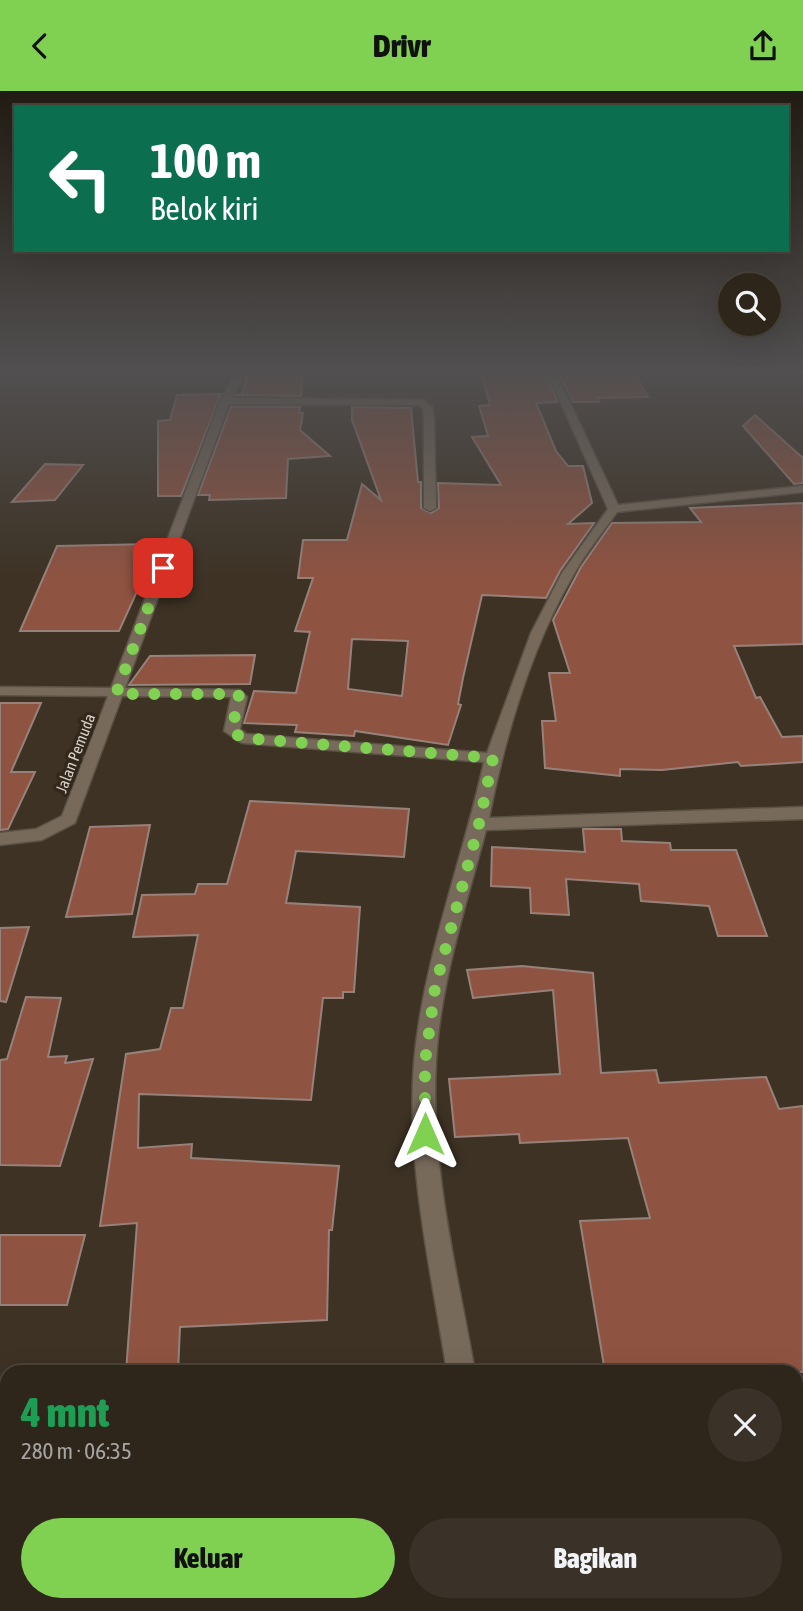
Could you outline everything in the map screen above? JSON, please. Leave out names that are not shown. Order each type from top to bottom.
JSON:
[{"type":"street","name":"Jalan Pemuda","points":[[0,839],[38,837],[54,831],[69,819],[211,440]]},
{"type":"street","points":[[429,440],[430,508]]},
{"type":"street","points":[[581,440],[614,509]]},
{"type":"street","points":[[460,1365],[425,1158],[425,1062],[435,988],[479,824],[493,758],[538,633],[568,573],[614,509],[803,489]]},
{"type":"street","points":[[0,691],[239,694],[232,731],[242,738],[493,758]]},
{"type":"street","points":[[479,824],[803,813]]},
{"type":"building","points":[[158,440],[203,440],[181,496],[158,496]]},
{"type":"building","points":[[219,440],[311,440],[330,456],[288,459],[286,498],[209,500],[210,495],[198,495]]},
{"type":"building","points":[[359,440],[414,440],[418,482],[421,482],[421,508],[431,513],[439,508],[438,483],[501,485],[474,440],[551,440],[568,466],[583,466],[592,503],[568,524],[594,523],[560,571],[546,598],[482,595],[458,704],[461,705],[448,745],[355,731],[354,736],[295,732],[297,725],[244,723],[254,691],[296,693],[310,632],[295,631],[313,578],[298,578],[303,540],[347,540],[362,484],[381,500]],"holes":[[[352,639],[408,641],[402,696],[348,689]]]},
{"type":"building","points":[[755,440],[783,440],[803,458],[803,483],[794,484]]},
{"type":"building","points":[[45,464],[83,465],[55,500],[12,502]]},
{"type":"building","points":[[803,503],[803,644],[734,646],[756,698],[760,697],[782,737],[803,736],[803,762],[741,766],[738,762],[662,770],[620,769],[620,776],[545,768],[542,721],[556,721],[549,673],[570,673],[553,620],[581,567],[612,523],[701,522],[690,508]]},
{"type":"building","points":[[151,544],[140,585],[119,631],[20,631],[57,546]]},
{"type":"building","points":[[255,655],[250,684],[129,685],[150,656]]},
{"type":"building","points":[[0,703],[41,703],[11,772],[35,772],[8,829],[0,830]]},
{"type":"building","points":[[250,801],[409,809],[404,857],[296,851],[286,903],[360,907],[354,992],[343,992],[343,998],[323,998],[311,1100],[139,1094],[138,1148],[192,1144],[191,1158],[339,1166],[332,1230],[329,1230],[327,1320],[180,1327],[178,1365],[127,1365],[137,1223],[100,1226],[126,1054],[160,1049],[171,1008],[183,1008],[198,935],[133,937],[142,895],[195,894],[198,884],[227,884]]},
{"type":"building","points":[[150,825],[132,914],[66,917],[90,827]]},
{"type":"building","points":[[583,829],[621,829],[622,841],[670,843],[671,850],[736,850],[767,936],[718,936],[709,906],[641,901],[639,884],[566,879],[569,915],[531,913],[530,888],[491,886],[492,847],[585,852]]},
{"type":"building","points":[[29,927],[6,1002],[0,1001],[0,928]]},
{"type":"building","points":[[522,966],[593,973],[601,1073],[656,1070],[659,1083],[766,1077],[779,1109],[803,1106],[803,1365],[604,1365],[580,1221],[650,1218],[628,1138],[520,1143],[519,1134],[455,1137],[449,1079],[560,1074],[553,990],[473,998],[467,970]]},
{"type":"building","points":[[26,997],[61,998],[48,1057],[67,1056],[65,1063],[93,1059],[60,1166],[0,1165],[0,1060],[7,1059]]},
{"type":"building","points":[[0,1235],[85,1235],[67,1305],[0,1305]]},
{"type":"route","points":[[163,568],[116,694],[239,694],[232,731],[242,738],[493,758],[479,824],[435,988],[425,1062],[425,1134]]}]
